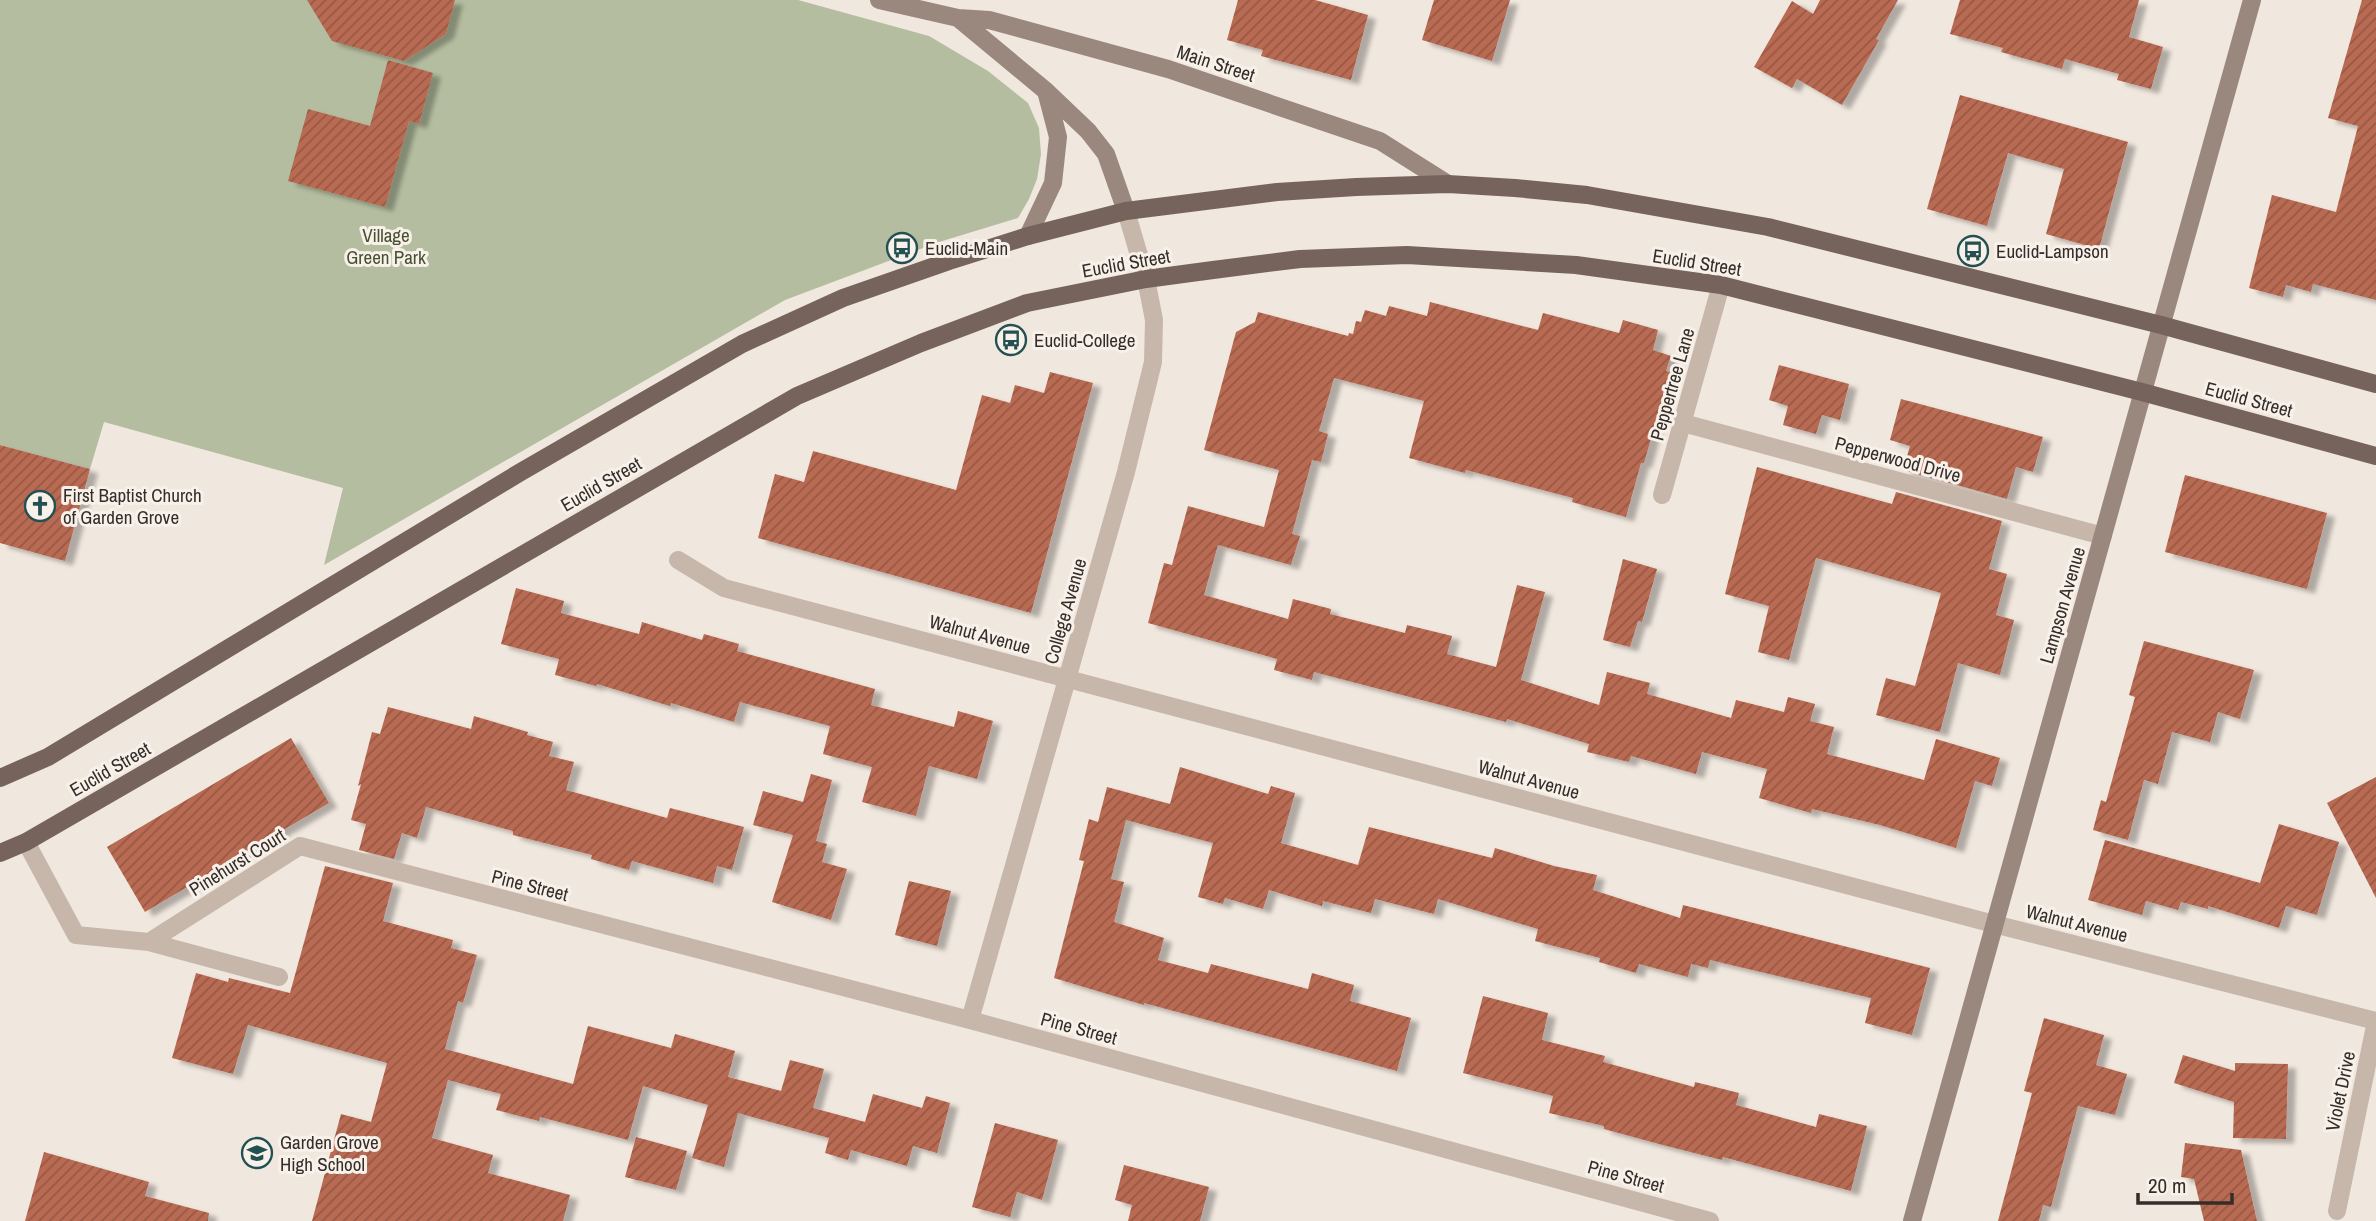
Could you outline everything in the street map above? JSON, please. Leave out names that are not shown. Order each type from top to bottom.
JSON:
[{"type":"main road","points":[[0,778],[48,757],[519,474],[742,344],[843,298],[1028,236],[1126,211],[1277,192],[1447,184],[1587,195],[1768,227],[2161,325],[2376,384]]},
{"type":"main road","name":"Euclid Street","points":[[0,853],[26,842],[797,396],[920,343],[1027,303],[1146,279],[1300,259],[1407,255],[1576,265],[1721,285],[2142,392],[2376,456]]},
{"type":"street","name":"Main Street","points":[[879,0],[958,18],[989,20],[1168,69],[1380,141],[1447,184]]},
{"type":"street","name":"Lampson Avenue","points":[[1912,1221],[2252,0]]},
{"type":"street","name":"Main Street","points":[[958,18],[1046,91],[1088,131],[1106,154],[1126,211]]},
{"type":"street","points":[[1028,236],[1054,176],[1058,137],[1046,91]]},
{"type":"street","name":"College Avenue","points":[[970,1020],[1126,472],[1153,362],[1154,320],[1146,279],[1126,211]]},
{"type":"street","name":"Peppertree Lane","points":[[1662,495],[1721,285]]},
{"type":"street","name":"Pepperwood Drive","points":[[1683,423],[2103,536]]},
{"type":"street","name":"Walnut Avenue","points":[[678,560],[724,588],[1994,924],[2376,1021]]},
{"type":"street","points":[[26,842],[76,935],[149,942],[279,977]]},
{"type":"street","name":"Pinehurst Court","points":[[149,942],[300,846],[435,883]]},
{"type":"street","name":"Pine Street","points":[[435,883],[970,1020],[1710,1221]]},
{"type":"street","name":"Violet Drive","points":[[2337,1211],[2376,1021]]},
{"type":"green space","name":"Village Green Park","points":[[0,0],[798,0],[929,36],[988,71],[1028,103],[1039,128],[1041,154],[1037,179],[1018,218],[939,242],[785,300],[324,565],[343,488],[104,422],[90,469],[0,445]]},
{"type":"building","points":[[307,0],[455,0],[446,34],[404,61],[332,41]]},
{"type":"building","points":[[1238,0],[1315,0],[1368,15],[1351,80],[1261,56],[1263,50],[1227,40]]},
{"type":"building","points":[[1434,0],[1510,0],[1492,61],[1422,40]]},
{"type":"building","points":[[1820,0],[1898,0],[1842,105],[1797,79],[1792,88],[1754,67],[1792,1],[1813,14]]},
{"type":"building","points":[[1960,0],[2139,0],[2129,37],[2163,47],[2151,89],[2117,80],[2119,74],[2065,59],[2062,69],[2001,52],[2003,48],[1950,34]]},
{"type":"building","points":[[2362,0],[2376,0],[2376,300],[2313,284],[2311,292],[2286,285],[2283,297],[2249,288],[2272,195],[2336,212],[2358,126],[2328,118]]},
{"type":"building","points":[[388,60],[433,73],[419,124],[409,121],[385,207],[288,181],[308,109],[370,126]]},
{"type":"building","points":[[1960,95],[2128,142],[2099,249],[2046,234],[2064,169],[2008,153],[1987,226],[1927,209]]},
{"type":"building","points":[[1430,302],[1538,330],[1543,313],[1619,333],[1623,320],[1658,330],[1653,350],[1671,356],[1666,371],[1670,372],[1626,517],[1572,502],[1573,498],[1409,458],[1424,401],[1334,378],[1319,431],[1328,434],[1321,462],[1312,460],[1292,534],[1300,536],[1291,565],[1218,545],[1204,595],[1288,619],[1293,599],[1331,609],[1330,614],[1405,633],[1407,625],[1452,636],[1447,654],[1496,667],[1517,585],[1545,592],[1521,680],[1599,705],[1607,672],[1650,683],[1647,694],[1731,718],[1736,700],[1784,712],[1788,697],[1815,704],[1810,721],[1834,727],[1827,754],[1924,780],[1936,739],[2000,758],[1992,786],[1975,781],[1956,848],[1880,825],[1812,809],[1811,813],[1759,798],[1767,769],[1702,752],[1696,774],[1631,756],[1629,762],[1587,752],[1589,744],[1507,719],[1506,722],[1314,672],[1312,680],[1274,670],[1277,659],[1148,623],[1164,563],[1172,565],[1188,506],[1264,527],[1279,470],[1204,450],[1236,332],[1255,322],[1258,312],[1348,336],[1349,333],[1353,334],[1356,321],[1361,322],[1365,310],[1386,316],[1389,306],[1427,316]]},
{"type":"building","points":[[1779,365],[1849,384],[1840,420],[1822,415],[1816,434],[1783,425],[1788,406],[1769,400]]},
{"type":"building","points":[[1050,372],[1093,383],[1031,613],[758,538],[775,474],[804,482],[813,451],[956,490],[982,395],[1010,403],[1015,385],[1044,393]]},
{"type":"building","points":[[1901,399],[2043,437],[2033,472],[2016,467],[2007,499],[1903,470],[1910,446],[1890,440]]},
{"type":"building","name":"First Baptist Church of Garden Grove","points":[[0,445],[90,469],[65,561],[0,543]]},
{"type":"building","points":[[1757,467],[1892,504],[1896,492],[2002,521],[1989,569],[2007,574],[1996,615],[2014,620],[2000,675],[1958,663],[1940,732],[1876,715],[1886,678],[1915,686],[1941,593],[1816,558],[1789,660],[1758,652],[1769,606],[1725,594]]},
{"type":"building","points":[[2185,475],[2327,513],[2307,589],[2165,552]]},
{"type":"building","points":[[1623,559],[1657,569],[1642,622],[1638,621],[1630,647],[1603,640]]},
{"type":"building","points":[[516,588],[564,601],[561,613],[639,634],[642,622],[702,640],[704,634],[739,644],[737,651],[875,689],[871,705],[954,727],[958,711],[993,721],[977,779],[929,766],[916,816],[862,802],[872,767],[823,754],[830,726],[740,702],[734,722],[671,703],[670,706],[597,684],[596,686],[555,675],[559,659],[501,644]]},
{"type":"building","points":[[2144,641],[2254,670],[2240,719],[2218,712],[2210,742],[2172,732],[2158,784],[2144,780],[2128,840],[2093,830],[2101,800],[2106,802],[2135,697],[2129,695]]},
{"type":"building","points":[[388,707],[471,729],[474,716],[553,742],[549,756],[574,762],[566,790],[667,818],[670,808],[744,827],[732,870],[717,866],[713,883],[632,861],[629,870],[591,859],[592,855],[513,835],[513,831],[426,807],[417,838],[402,833],[394,859],[359,850],[366,824],[351,820],[372,732],[380,734]]},
{"type":"building","points":[[291,738],[329,803],[145,912],[107,847]]},
{"type":"building","points":[[1180,767],[1268,794],[1271,786],[1295,793],[1281,843],[1358,865],[1369,827],[1492,858],[1495,848],[1554,866],[1597,875],[1593,890],[1680,918],[1683,905],[1930,968],[1912,1035],[1865,1023],[1871,998],[1710,960],[1708,968],[1691,964],[1688,977],[1639,964],[1636,973],[1599,962],[1600,958],[1535,941],[1538,929],[1438,899],[1434,914],[1375,899],[1371,913],[1323,901],[1322,906],[1269,890],[1263,909],[1225,898],[1223,904],[1198,897],[1213,843],[1126,820],[1111,879],[1124,882],[1114,922],[1164,938],[1158,960],[1208,973],[1211,964],[1308,989],[1312,973],[1354,985],[1350,1001],[1411,1018],[1397,1071],[1144,1005],[1054,978],[1084,861],[1079,860],[1089,819],[1098,822],[1107,787],[1170,804]]},
{"type":"building","points":[[811,774],[832,780],[816,841],[827,844],[822,862],[847,869],[831,920],[772,902],[793,835],[753,825],[763,791],[803,802]]},
{"type":"building","points":[[2376,777],[2376,898],[2327,803]]},
{"type":"building","points":[[2279,824],[2339,842],[2317,915],[2286,906],[2279,928],[2208,906],[2208,909],[2181,902],[2178,910],[2146,901],[2142,915],[2088,900],[2105,840],[2260,883]]},
{"type":"building","points":[[325,866],[393,883],[383,921],[453,940],[451,948],[477,955],[463,1003],[458,1001],[445,1049],[573,1084],[588,1026],[671,1048],[675,1034],[735,1051],[728,1077],[781,1091],[790,1060],[824,1069],[813,1108],[865,1122],[873,1094],[922,1108],[926,1096],[950,1103],[937,1153],[913,1146],[907,1166],[851,1150],[848,1160],[825,1153],[829,1138],[738,1113],[724,1167],[692,1158],[708,1105],[643,1086],[628,1140],[540,1117],[539,1121],[496,1110],[501,1094],[448,1080],[432,1138],[493,1155],[488,1173],[570,1195],[563,1221],[312,1221],[341,1114],[371,1122],[387,1063],[248,1025],[233,1074],[172,1058],[196,973],[228,982],[229,978],[290,993]]},
{"type":"building","points":[[909,881],[951,891],[937,946],[895,935]]},
{"type":"building","points":[[1483,996],[1548,1013],[1542,1040],[1605,1056],[1603,1062],[1694,1087],[1695,1082],[1739,1093],[1736,1105],[1816,1127],[1819,1114],[1867,1126],[1851,1191],[1723,1157],[1722,1160],[1659,1144],[1604,1129],[1604,1126],[1549,1113],[1553,1096],[1463,1073]]},
{"type":"building","points":[[2044,1018],[2104,1035],[2096,1065],[2127,1074],[2115,1115],[2078,1106],[2051,1207],[2043,1205],[2039,1221],[1998,1221],[2032,1093],[2024,1091]]},
{"type":"building","points":[[2183,1055],[2235,1071],[2235,1063],[2288,1064],[2286,1139],[2233,1138],[2234,1102],[2174,1083]]},
{"type":"building","points":[[995,1123],[1058,1140],[1042,1200],[1017,1192],[1010,1217],[972,1207]]},
{"type":"building","points":[[636,1137],[687,1151],[676,1190],[625,1177]]},
{"type":"building","points":[[2185,1143],[2241,1150],[2257,1221],[2204,1221],[2194,1179],[2181,1177]]},
{"type":"building","points":[[44,1152],[149,1182],[145,1196],[209,1213],[208,1221],[25,1221]]},
{"type":"building","points":[[1124,1165],[1209,1187],[1200,1221],[1128,1221],[1132,1205],[1115,1200]]},
{"type":"place","name":"Euclid-Main","points":[[902,248]]},
{"type":"place","name":"Euclid-Lampson","points":[[1973,251]]},
{"type":"place","name":"Euclid-College","points":[[1011,340]]},
{"type":"place","name":"First Baptist Church of Garden Grove","points":[[40,506]]},
{"type":"place","name":"Garden Grove High School","points":[[257,1153]]}]
